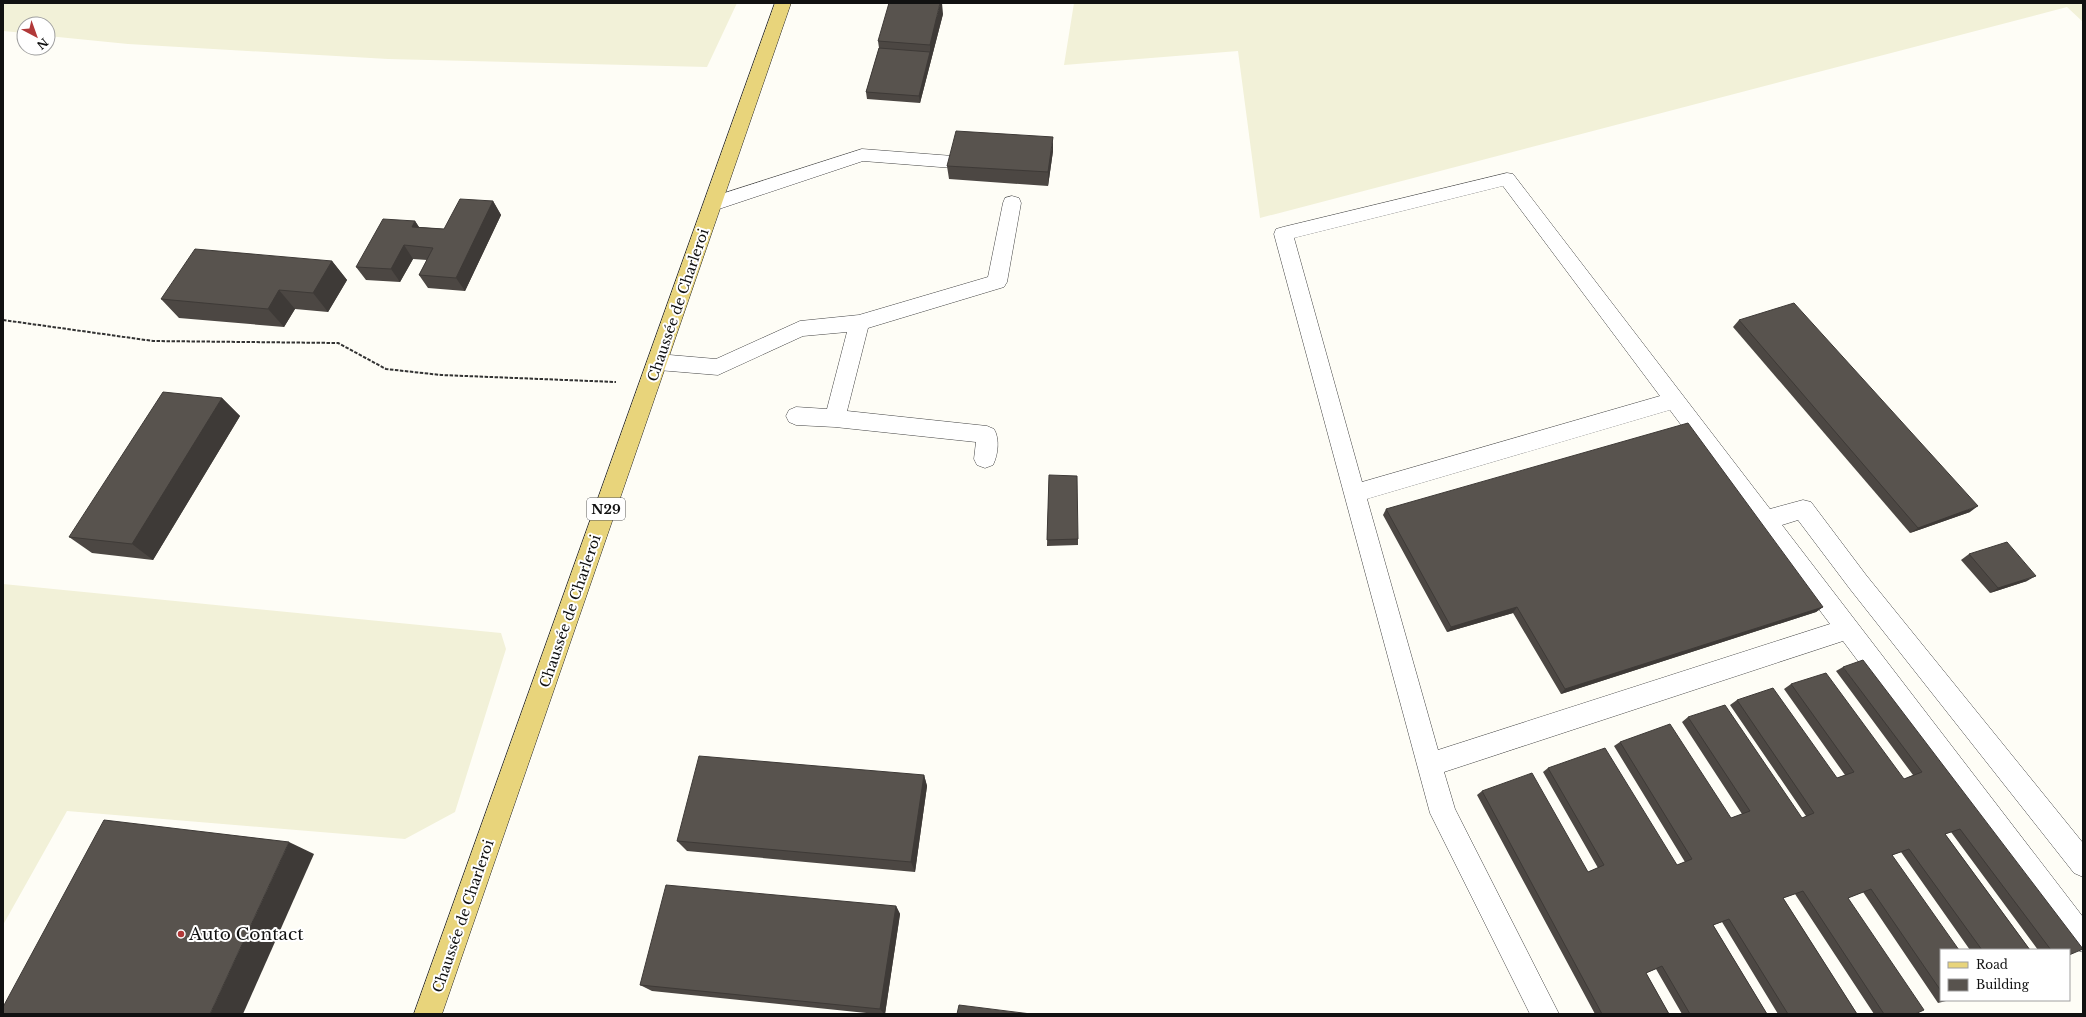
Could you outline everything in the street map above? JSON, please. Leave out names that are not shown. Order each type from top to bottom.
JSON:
[{"type":"main road","name":"Chaussée de Charleroi","points":[[428,1014],[783,3]]},
{"type":"lane","points":[[713,204],[862,155],[952,162]]},
{"type":"lane","points":[[1545,1014],[1443,813],[1283,234],[1507,179],[2083,939]]},
{"type":"lane","points":[[658,362],[718,367],[800,329],[859,322],[892,314],[997,282],[1012,203]]},
{"type":"lane","points":[[835,418],[859,322]]},
{"type":"lane","points":[[1355,493],[1675,400]]},
{"type":"lane","points":[[796,416],[835,418],[987,435],[985,459]]},
{"type":"lane","points":[[1765,520],[1803,509],[1858,582],[2083,864]]},
{"type":"lane","points":[[1430,765],[1848,629]]},
{"type":"path","points":[[3,320],[153,341],[338,343],[386,370],[441,375],[650,384]]},
{"type":"green space","points":[[3,3],[737,3],[707,67],[388,59],[128,44],[56,37],[56,16],[16,16],[16,32],[3,31]]},
{"type":"green space","points":[[1074,3],[2083,3],[2083,22],[2067,7],[1260,218],[1238,51],[1064,65]]},
{"type":"green space","points":[[3,584],[501,633],[506,649],[455,812],[405,839],[67,811],[3,925]]},
{"type":"building","points":[[889,3],[940,3],[930,45],[878,41]]},
{"type":"building","points":[[879,48],[930,52],[919,96],[866,92]]},
{"type":"building","points":[[956,131],[1053,137],[1048,172],[947,166]]},
{"type":"building","points":[[460,199],[493,201],[456,278],[419,275],[433,248],[404,245],[391,269],[356,267],[383,219],[415,221],[412,227],[444,229]]},
{"type":"building","points":[[195,249],[332,261],[313,293],[279,290],[268,309],[161,299]]},
{"type":"building","points":[[1794,303],[1978,506],[1918,528],[1739,320]]},
{"type":"building","points":[[163,392],[222,398],[132,544],[69,537]]},
{"type":"building","points":[[1688,423],[1823,607],[1565,689],[1517,607],[1451,627],[1386,509]]},
{"type":"building","points":[[1049,475],[1077,476],[1078,539],[1047,540]]},
{"type":"building","points":[[2007,542],[2036,576],[1998,588],[1969,554]]},
{"type":"building","points":[[1863,660],[2083,949],[2070,955],[2070,949],[2050,949],[1960,829],[1945,834],[2029,949],[1981,949],[1909,849],[1892,855],[1958,949],[1940,949],[1940,990],[1871,889],[1848,898],[1924,1010],[1915,1014],[1884,1014],[1803,891],[1783,898],[1857,1014],[1788,1014],[1729,919],[1713,925],[1767,1014],[1690,1014],[1662,966],[1646,973],[1669,1014],[1602,1014],[1482,791],[1532,773],[1588,872],[1604,865],[1548,768],[1605,748],[1677,865],[1692,859],[1620,742],[1670,724],[1731,818],[1750,811],[1688,717],[1725,705],[1802,818],[1814,813],[1737,700],[1773,688],[1837,778],[1854,772],[1791,684],[1826,673],[1904,779],[1922,772],[1843,667]]},
{"type":"building","points":[[699,756],[924,775],[911,862],[677,841]]},
{"type":"building","name":"Auto Contact","points":[[104,820],[289,842],[210,1014],[3,1014],[3,1007]]},
{"type":"building","points":[[666,885],[896,906],[880,1009],[640,985]]},
{"type":"building","points":[[959,1005],[1031,1014],[957,1014]]},
{"type":"place","name":"Auto Contact","points":[[181,934]]}]
